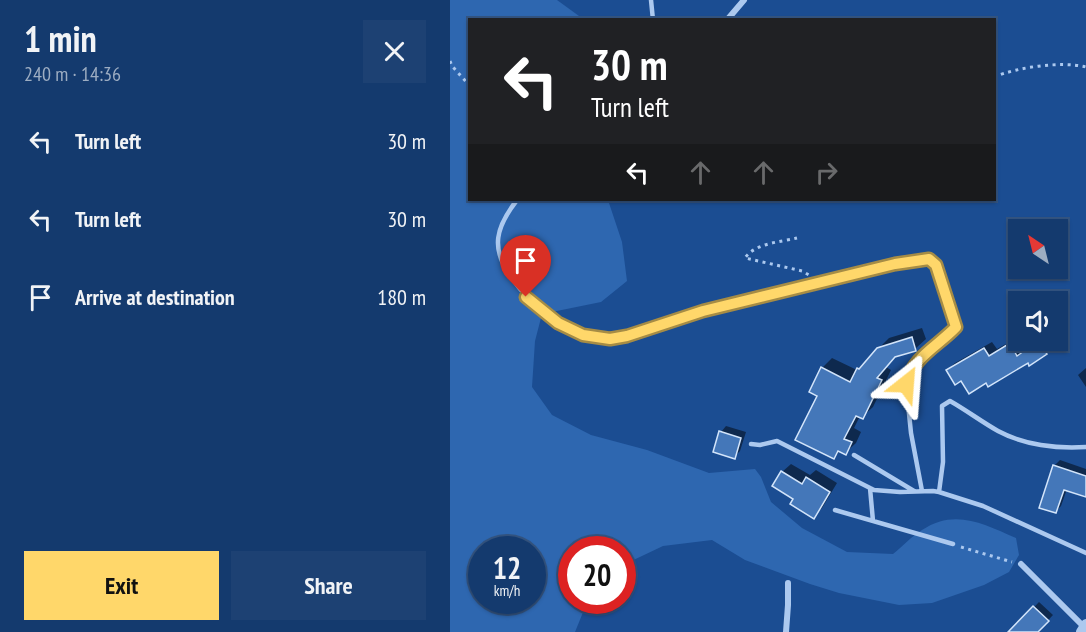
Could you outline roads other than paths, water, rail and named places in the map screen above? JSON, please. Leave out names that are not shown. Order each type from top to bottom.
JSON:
[{"type":"street","points":[[729,18],[744,0]]},
{"type":"street","points":[[1021,564],[1084,628]]},
{"type":"street","points":[[786,632],[788,583]]},
{"type":"lane","points":[[651,0],[653,18]]},
{"type":"lane","points":[[516,201],[500,226],[497,251],[505,269],[526,297],[558,323],[583,335],[610,339],[627,336],[703,311],[895,264],[929,259],[936,265],[956,327],[917,360],[906,384],[910,432],[922,491]]},
{"type":"lane","points":[[939,492],[943,462],[942,406],[950,400],[1000,432],[1026,442],[1070,448],[1086,447]]},
{"type":"lane","points":[[751,444],[777,441],[874,490],[939,492],[983,506],[1086,553]]},
{"type":"lane","points":[[854,456],[914,491]]},
{"type":"lane","points":[[870,487],[873,521]]},
{"type":"lane","points":[[835,510],[953,544]]}]
